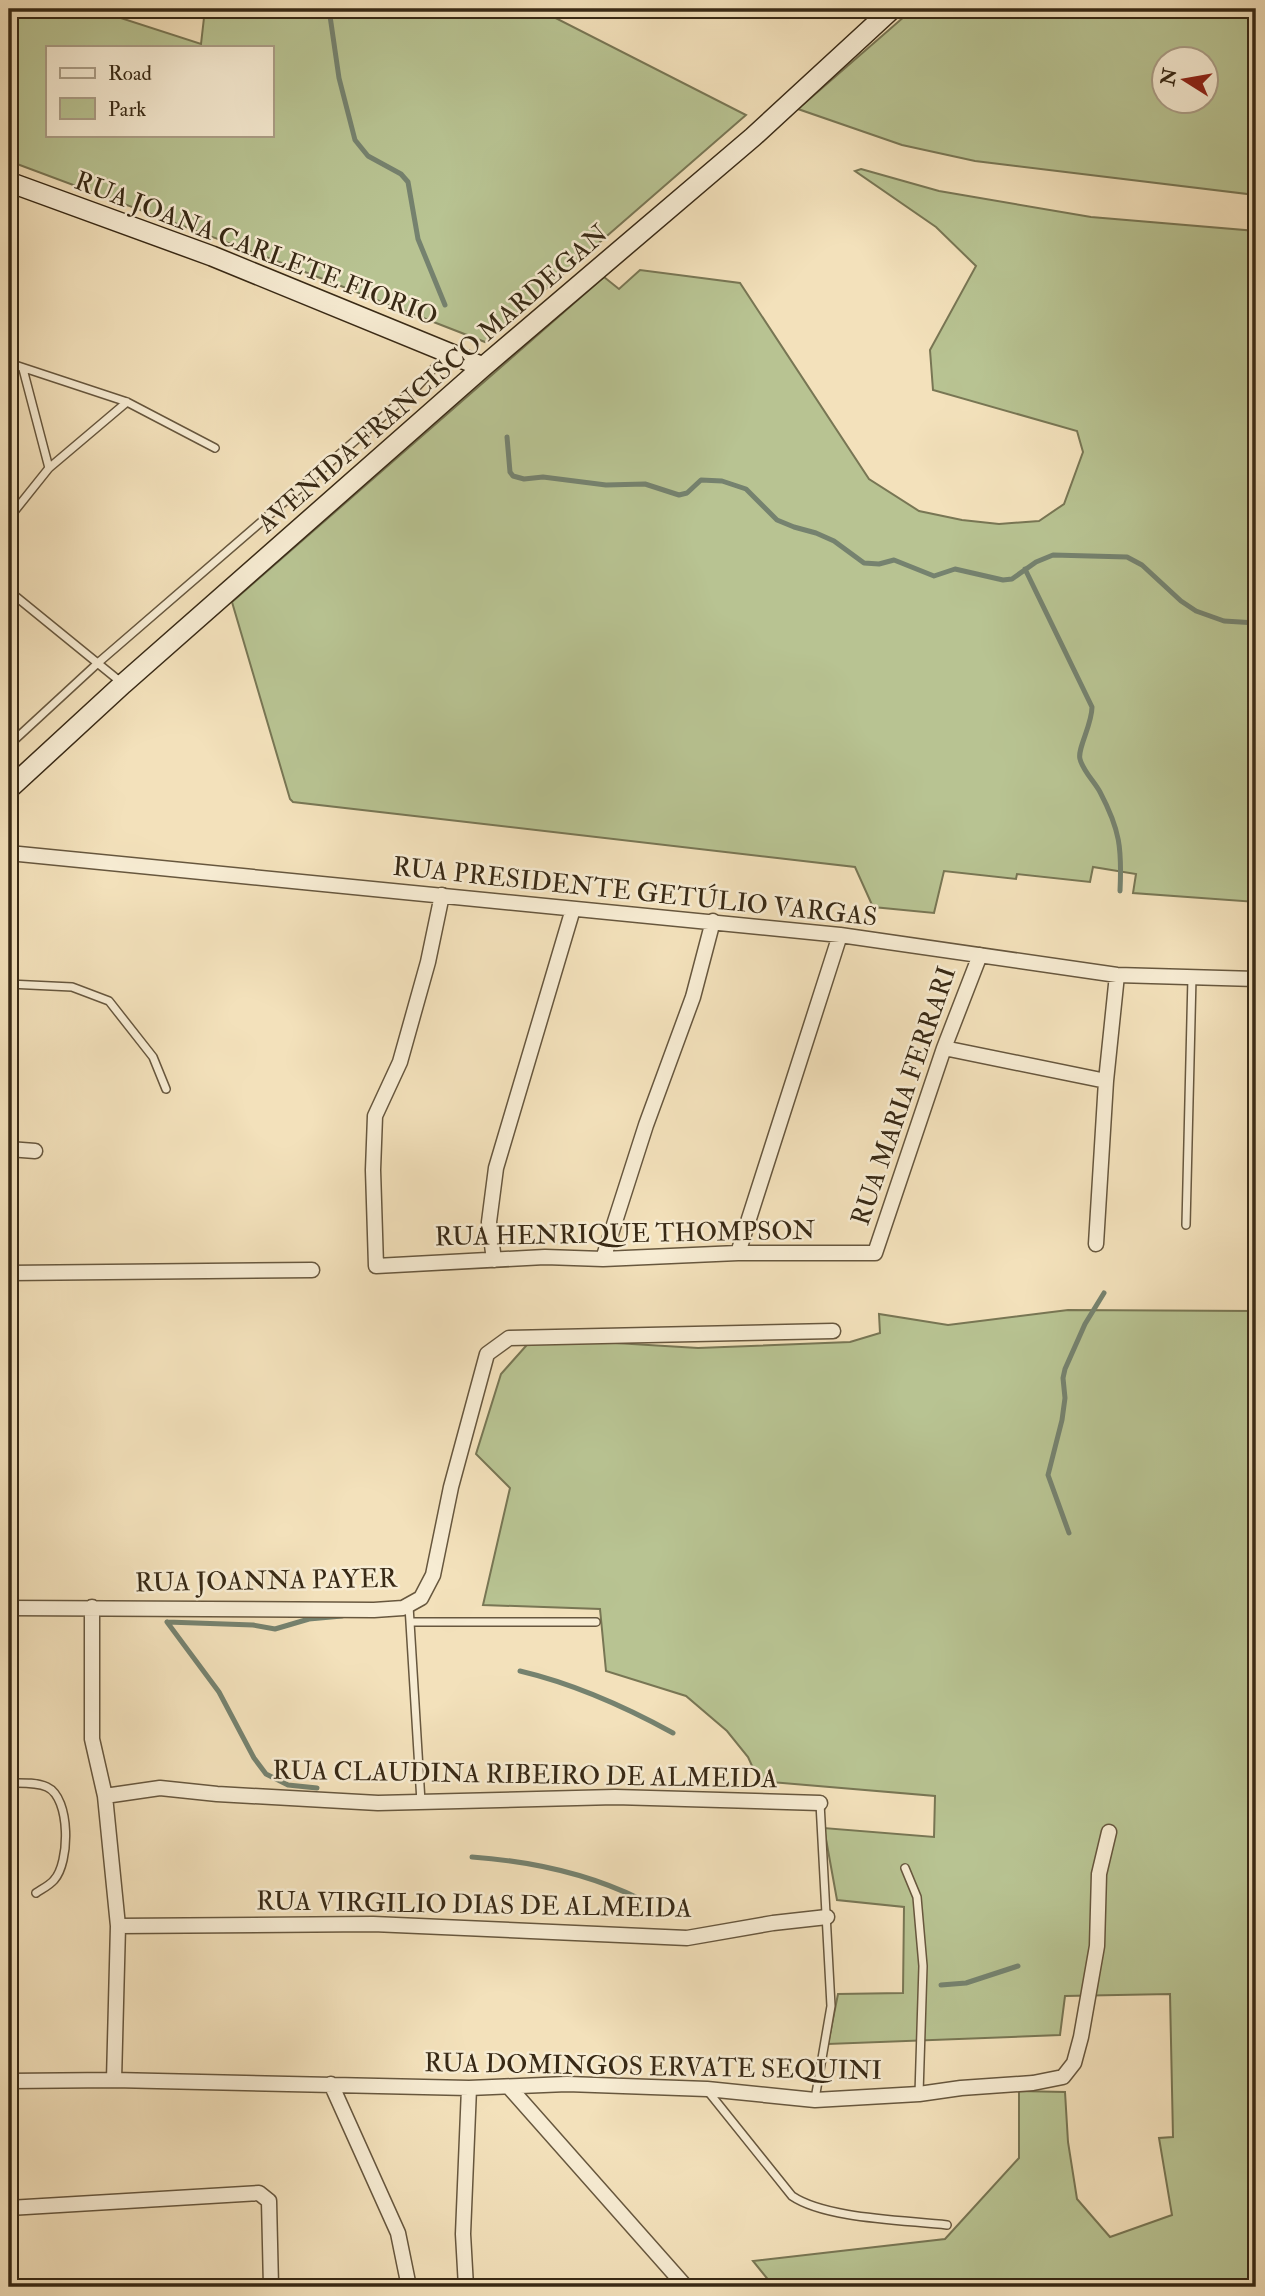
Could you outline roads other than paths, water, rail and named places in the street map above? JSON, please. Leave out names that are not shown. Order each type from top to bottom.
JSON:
[{"type":"main road","name":"AVENIDA FRANCISCO MARDEGAN","points":[[9,789],[123,684],[483,367],[753,137],[892,9]]},
{"type":"main road","name":"RUA JOANA CARLETE FIORIO","points":[[9,182],[212,256],[483,367]]},
{"type":"street","name":"RUA PRESIDENTE GETÚLIO VARGAS","points":[[9,853],[840,935],[1117,975],[1256,979]]},
{"type":"street","name":"RUA HENRIQUE THOMPSON","points":[[442,895],[428,962],[400,1062],[376,1116],[373,1170],[376,1266],[545,1256],[603,1259],[738,1252],[875,1253]]},
{"type":"street","points":[[494,1260],[489,1222],[496,1168],[573,909]]},
{"type":"street","points":[[603,1259],[646,1125],[694,997],[713,922]]},
{"type":"street","points":[[738,1252],[840,935]]},
{"type":"street","name":"RUA MARIA FERRARI","points":[[875,1253],[944,1048],[979,955]]},
{"type":"street","points":[[1096,1244],[1106,1081],[1117,975]]},
{"type":"street","points":[[944,1048],[1106,1081]]},
{"type":"street","points":[[9,1149],[35,1151]]},
{"type":"street","points":[[9,1273],[312,1270]]},
{"type":"street","name":"RUA JOANNA PAYER","points":[[9,1608],[403,1608],[421,1598],[433,1575],[452,1487],[487,1354],[509,1338],[833,1331]]},
{"type":"street","points":[[92,1607],[92,1739],[105,1796],[118,1926],[114,2080]]},
{"type":"street","name":"RUA CLAUDINA RIBEIRO DE ALMEIDA","points":[[105,1796],[160,1788],[217,1794],[351,1801],[615,1797],[820,1803]]},
{"type":"street","name":"RUA DOMINGOS ERVATE SEQUINI","points":[[9,2081],[114,2080],[469,2088],[567,2084],[707,2089],[815,2100],[919,2094],[1033,2083],[1063,2077],[1074,2063],[1081,2037],[1097,1946],[1100,1874],[1109,1832]]},
{"type":"street","name":"RUA VIRGILIO DIAS DE ALMEIDA","points":[[118,1926],[373,1924],[687,1938],[827,1917]]},
{"type":"street","points":[[331,2084],[398,2232],[410,2287]]},
{"type":"street","points":[[509,2087],[686,2287]]},
{"type":"street","points":[[466,2287],[463,2234],[469,2088]]},
{"type":"street","points":[[9,2208],[259,2193],[269,2201],[271,2287]]},
{"type":"lane","points":[[9,745],[99,662],[416,388],[448,353]]},
{"type":"lane","points":[[9,363],[127,402],[215,448]]},
{"type":"lane","points":[[23,369],[49,468]]},
{"type":"lane","points":[[9,518],[49,468],[127,402]]},
{"type":"lane","points":[[9,591],[123,684]]},
{"type":"lane","points":[[1186,1225],[1192,976]]},
{"type":"lane","points":[[9,985],[72,987],[109,1001],[153,1057],[166,1089]]},
{"type":"lane","points":[[409,1605],[421,1802]]},
{"type":"lane","points":[[410,1622],[596,1622]]},
{"type":"lane","points":[[9,1783],[31,1783],[48,1788],[56,1794],[66,1825],[65,1856],[55,1879],[36,1893]]},
{"type":"lane","points":[[815,2100],[831,2006],[820,1803]]},
{"type":"lane","points":[[905,1868],[917,1897],[923,1966],[919,2094]]},
{"type":"lane","points":[[707,2089],[792,2196],[804,2204],[854,2215],[947,2225]]},
{"type":"waterway","points":[[329,9],[339,78],[355,140],[368,156],[401,174],[408,182],[418,239],[445,305]]},
{"type":"waterway","points":[[507,437],[510,472],[513,476],[524,479],[543,477],[606,485],[645,484],[679,495],[687,493],[701,480],[722,481],[746,489],[777,520],[834,541],[864,563],[879,564],[894,560],[934,576],[955,569],[1003,580],[1012,579],[1036,562],[1053,555],[1127,557],[1142,565],[1181,601],[1196,611],[1224,621],[1256,623]]},
{"type":"waterway","points":[[1025,569],[1092,707],[1080,759],[1100,792],[1116,829],[1121,863],[1120,891]]},
{"type":"waterway","points":[[1069,1533],[1048,1475],[1062,1420],[1065,1369],[1085,1324],[1104,1293]]},
{"type":"waterway","points":[[167,1622],[253,1625],[275,1629],[309,1619],[342,1616]]},
{"type":"waterway","points":[[167,1622],[219,1692],[254,1758],[266,1774],[288,1785],[317,1788]]},
{"type":"waterway","points":[[520,1671],[599,1697],[673,1733]]},
{"type":"waterway","points":[[472,1857],[558,1870],[600,1882],[640,1899]]},
{"type":"waterway","points":[[941,1985],[966,1983],[1018,1966]]}]
